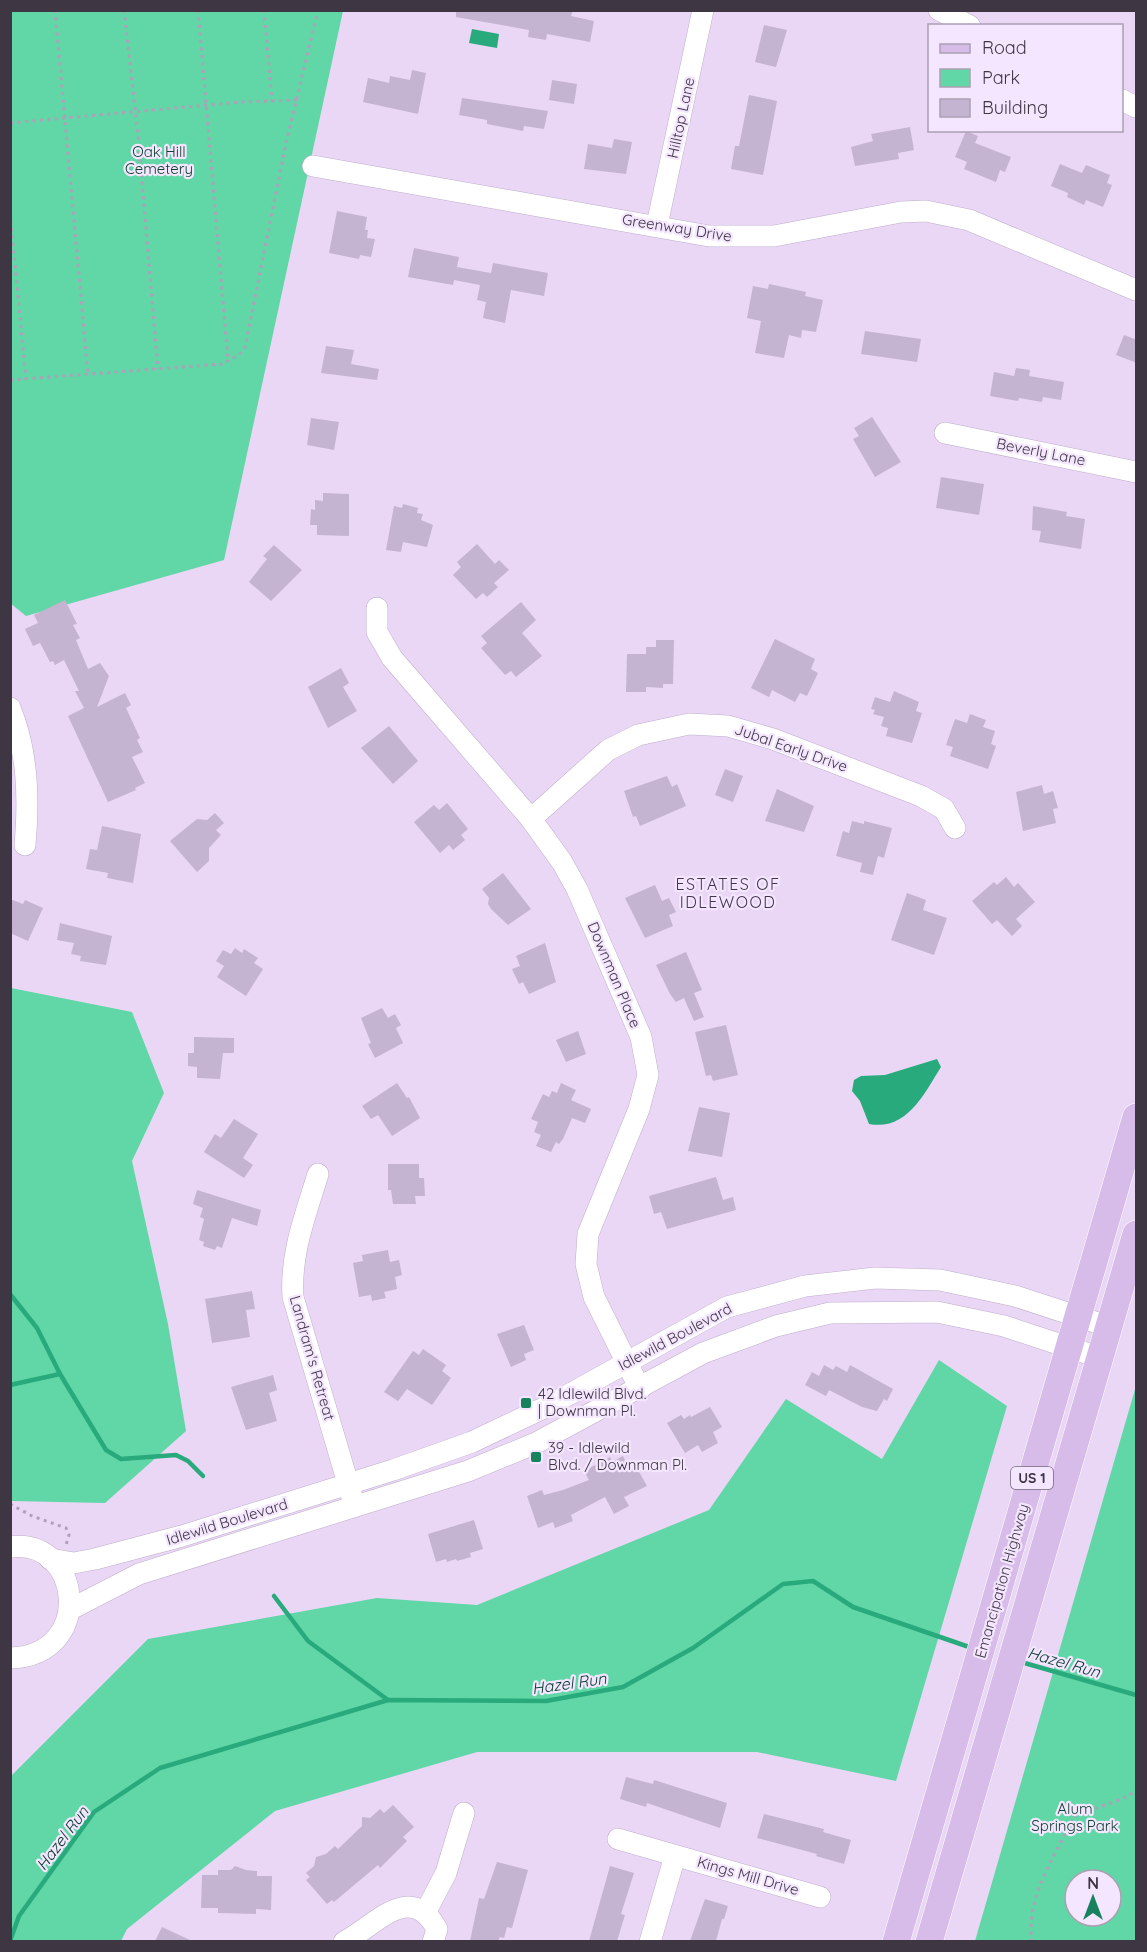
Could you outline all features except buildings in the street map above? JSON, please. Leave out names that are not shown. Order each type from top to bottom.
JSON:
[{"type":"main road","name":"Emancipation Highway","points":[[896,1941],[1137,1117]]},
{"type":"main road","name":"US 1","points":[[929,1941],[1137,1234]]},
{"type":"street","name":"Hilltop Lane","points":[[657,225],[703,10]]},
{"type":"street","points":[[939,10],[966,24]]},
{"type":"street","points":[[1123,100],[1137,106]]},
{"type":"street","name":"Greenway Drive","points":[[312,166],[710,236],[764,237],[902,212],[926,211],[969,220],[1137,290]]},
{"type":"street","name":"Beverly Lane","points":[[945,433],[1137,472]]},
{"type":"street","name":"Downman Place","points":[[377,608],[377,632],[392,658],[531,819],[562,862],[577,889],[641,1037],[648,1074],[639,1109],[588,1234],[586,1264],[594,1297],[624,1363],[640,1389]]},
{"type":"street","points":[[10,708],[18,727],[27,785],[24,845]]},
{"type":"street","name":"Jubal Early Drive","points":[[531,819],[608,750],[638,735],[689,724],[728,726],[773,740],[921,796],[944,809],[955,828]]},
{"type":"street","name":"Landram's Retreat","points":[[318,1174],[296,1245],[292,1274],[293,1297],[354,1507]]},
{"type":"street","name":"Idlewild Boulevard","points":[[10,1546],[58,1554],[74,1563],[182,1536],[349,1485],[472,1442],[550,1405],[728,1307],[805,1286],[874,1278],[940,1281],[1015,1296],[1110,1327]]},
{"type":"street","name":"Idlewild Boulevard","points":[[71,1609],[139,1574],[477,1467],[536,1443],[640,1389],[703,1353],[776,1326],[830,1313],[937,1312],[1004,1326],[1101,1358]]},
{"type":"street","points":[[10,1658],[28,1657],[51,1645],[66,1625],[71,1609],[70,1590],[58,1554]]},
{"type":"street","points":[[426,1913],[446,1873],[464,1813]]},
{"type":"street","name":"Kings Mill Drive","points":[[618,1839],[820,1897]]},
{"type":"street","points":[[650,1941],[675,1856]]},
{"type":"street","points":[[344,1941],[393,1909],[404,1906],[426,1913],[437,1929],[433,1941]]},
{"type":"path","points":[[55,10],[88,375]]},
{"type":"path","points":[[124,10],[158,369]]},
{"type":"path","points":[[198,10],[228,362]]},
{"type":"path","points":[[264,10],[272,101]]},
{"type":"path","points":[[10,380],[228,362],[245,347],[318,10]]},
{"type":"path","points":[[10,123],[297,100]]},
{"type":"path","points":[[10,213],[26,380]]},
{"type":"path","points":[[10,1504],[32,1516],[66,1528],[69,1535],[58,1554]]},
{"type":"path","points":[[1032,1941],[1030,1929],[1034,1897],[1074,1816],[1137,1791]]},
{"type":"green space","name":"Oak Hill Cemetery","points":[[10,11],[343,11],[224,560],[26,616],[10,603]]},
{"type":"green space","points":[[11,988],[132,1012],[164,1093],[132,1161],[168,1324],[186,1431],[105,1503],[11,1501]]},
{"type":"green space","points":[[939,1360],[1007,1406],[896,1781],[757,1752],[477,1752],[275,1811],[127,1929],[121,1941],[11,1941],[11,1776],[148,1639],[377,1598],[477,1605],[709,1510],[786,1399],[882,1459]]},
{"type":"green space","name":"Alum Springs Park","points":[[1136,1386],[1136,1941],[975,1941]]},
{"type":"shaded area","points":[[472,29],[499,34],[497,48],[469,43]]},
{"type":"shaded area","points":[[937,1059],[941,1067],[913,1108],[894,1122],[882,1125],[869,1124],[860,1101],[852,1091],[854,1080],[861,1076],[885,1075]]},
{"type":"waterway","points":[[10,1294],[37,1328],[60,1374]]},
{"type":"waterway","points":[[10,1385],[60,1374],[106,1450],[121,1459],[176,1455],[188,1461],[203,1476]]},
{"type":"waterway","name":"Hazel Run","points":[[10,1941],[19,1916],[94,1812],[160,1768],[388,1700],[546,1701],[623,1687],[693,1648],[783,1584],[813,1581],[853,1607],[972,1648]]},
{"type":"waterway","points":[[274,1596],[308,1641],[388,1700]]},
{"type":"waterway","name":"Hazel Run","points":[[1021,1662],[1136,1695]]},
{"type":"place","name":"42 Idlewild Blvd. | Downman Pl.","points":[[526,1403]]},
{"type":"place","name":"39 - Idlewild Blvd. / Downman Pl.","points":[[536,1457]]},
{"type":"district","name":"ESTATES OF IDLEWOOD","points":[[728,893]]}]
